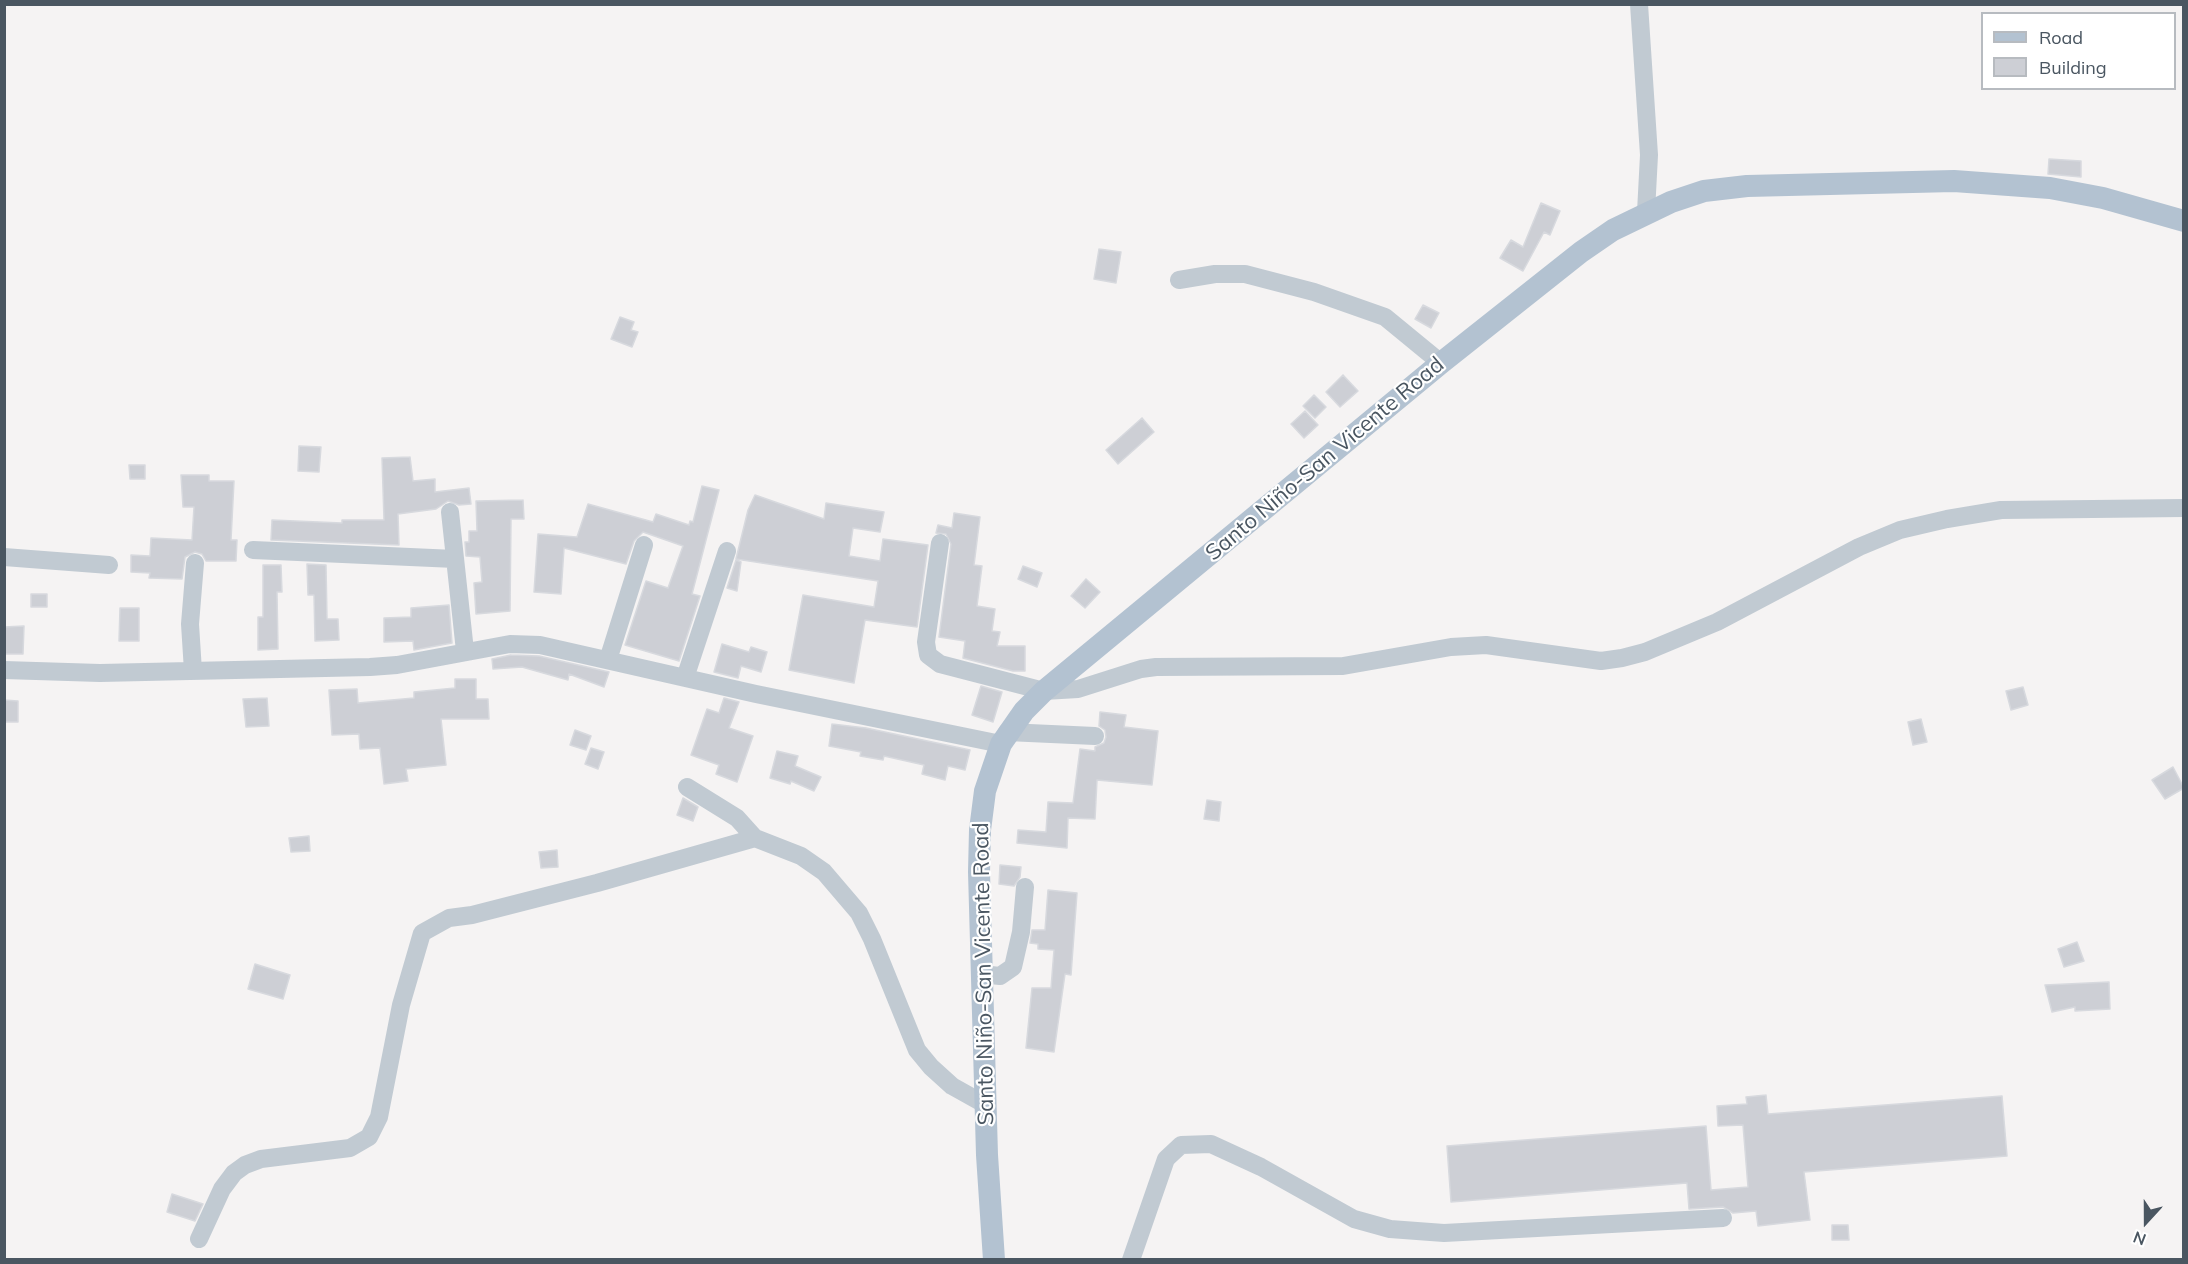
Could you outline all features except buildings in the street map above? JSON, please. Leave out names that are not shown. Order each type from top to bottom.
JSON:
[{"type":"main road","name":"Santo Niño-San Vicente Road","points":[[994,1260],[981,974],[980,830],[985,791],[1004,738],[1044,691],[1441,363],[1581,252],[1646,212],[1704,190],[1747,186],[1954,181],[2050,188],[2103,198],[2184,221]]},
{"type":"street","points":[[1639,4],[1649,154],[1646,212]]},
{"type":"street","points":[[1179,280],[1215,274],[1245,274],[1314,292],[1384,317],[1441,363]]},
{"type":"street","points":[[940,543],[926,642],[928,655],[940,664],[1044,691],[1078,689],[1149,668],[1343,666],[1451,646],[1486,645],[1601,661],[1622,658],[1645,652],[1717,622],[1859,546],[1900,530],[2001,510],[2184,508]]},
{"type":"street","points":[[450,512],[465,651]]},
{"type":"street","points":[[608,660],[644,545]]},
{"type":"street","points":[[253,550],[455,559]]},
{"type":"street","points":[[686,678],[727,551]]},
{"type":"street","points":[[4,557],[110,565]]},
{"type":"street","points":[[193,671],[190,624],[195,563]]},
{"type":"street","points":[[4,670],[99,674],[288,671],[388,666],[510,644],[540,645],[686,678],[1004,738],[1095,736]]},
{"type":"street","points":[[687,787],[736,818],[755,838],[801,856],[824,872],[843,892],[859,913],[872,939],[917,1050],[931,1067],[952,1086],[986,1105]]},
{"type":"street","points":[[199,1239],[222,1189],[234,1173],[245,1165],[261,1159],[350,1148],[369,1137],[379,1117],[401,1005],[422,933],[449,918],[528,902],[755,838]]},
{"type":"street","points":[[981,974],[1000,976],[1013,967],[1021,932],[1025,887]]},
{"type":"street","points":[[1131,1260],[1166,1159],[1181,1145],[1211,1144],[1261,1167],[1354,1219],[1389,1230],[1444,1233],[1723,1218]]}]
